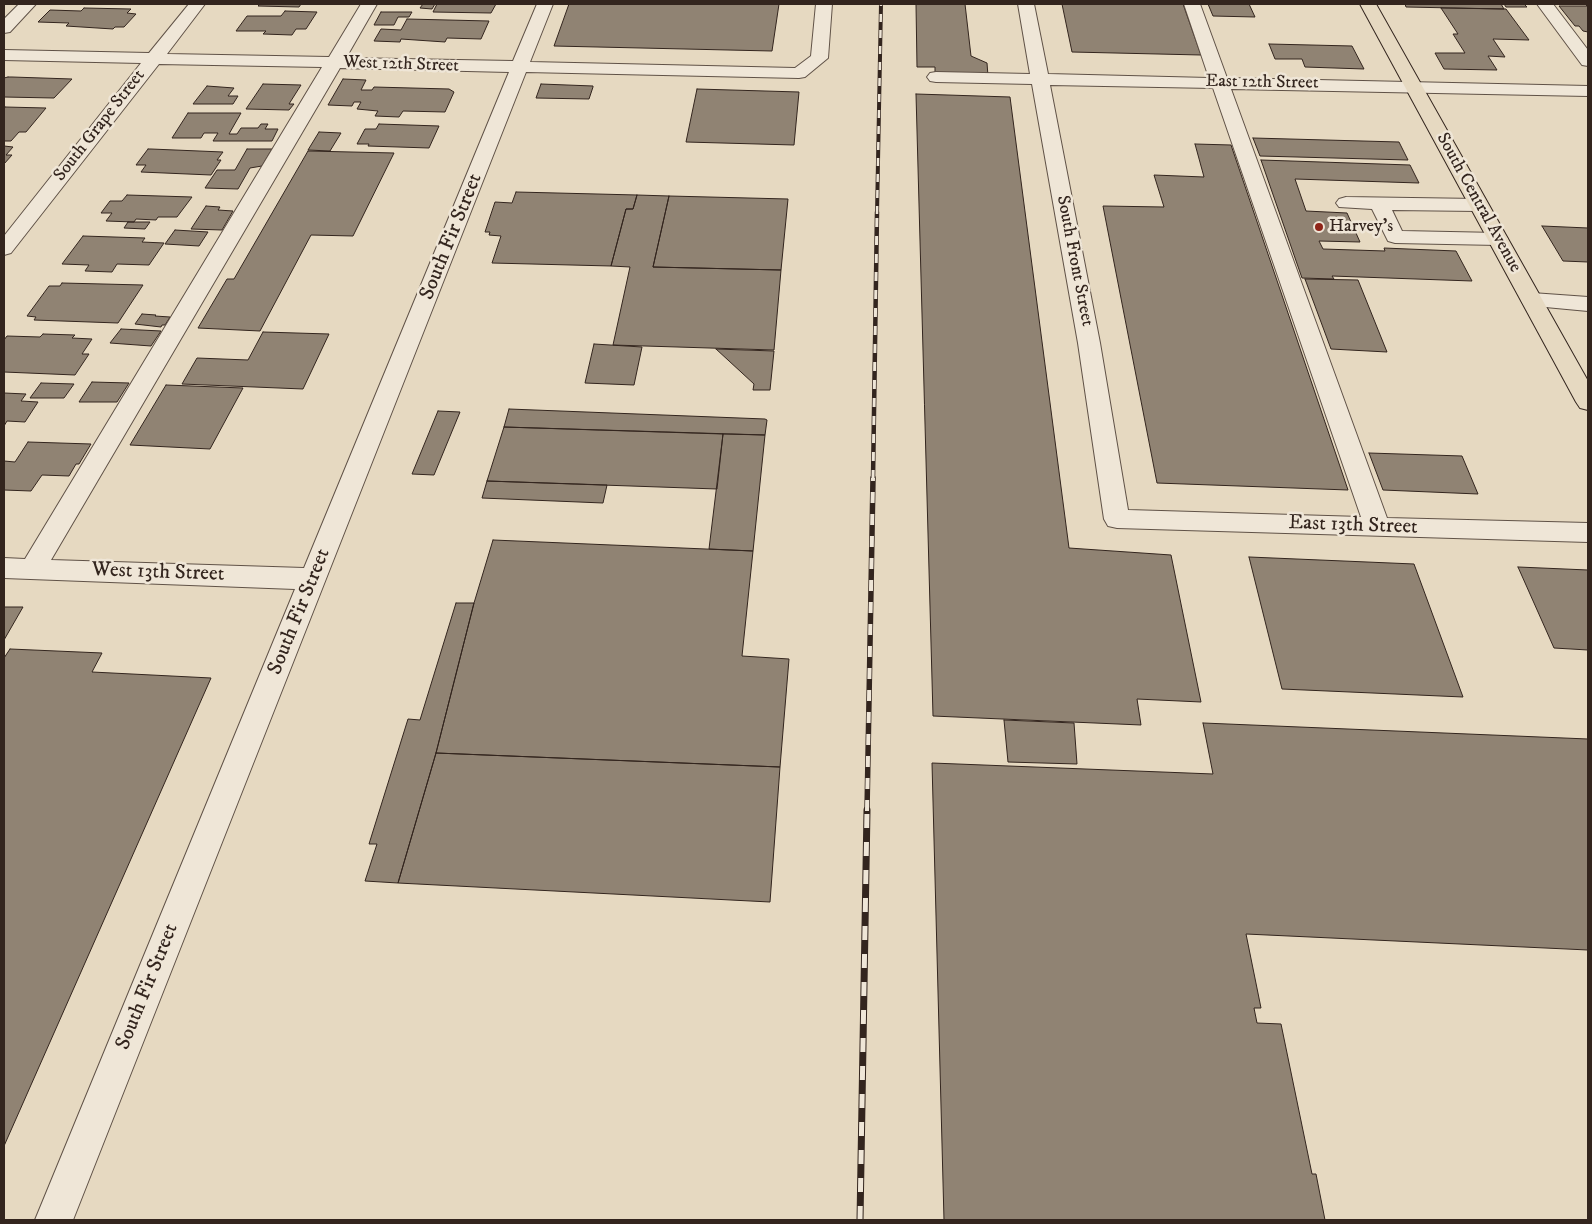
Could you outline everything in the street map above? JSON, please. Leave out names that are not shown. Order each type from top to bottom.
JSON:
[{"type":"main road","name":"South Central Avenue","points":[[1368,4],[1588,402]]},
{"type":"street","points":[[4,28],[28,4]]},
{"type":"street","name":"South Grape Street","points":[[4,250],[152,58],[197,4]]},
{"type":"street","points":[[32,568],[369,4]]},
{"type":"street","name":"South Fir Street","points":[[54,1220],[546,4]]},
{"type":"street","name":"West 12th Street","points":[[4,55],[799,73],[819,58],[824,4]]},
{"type":"street","name":"South Front Street","points":[[1026,4],[1089,343],[1117,519]]},
{"type":"street","points":[[1192,4],[1377,526]]},
{"type":"street","points":[[1545,4],[1588,61]]},
{"type":"street","name":"East 12th Street","points":[[936,77],[1588,91]]},
{"type":"street","points":[[1346,203],[1478,205]]},
{"type":"street","points":[[1378,203],[1395,238],[1498,240]]},
{"type":"street","points":[[1532,300],[1588,304]]},
{"type":"street","name":"East 13th Street","points":[[1117,519],[1588,532]]},
{"type":"street","name":"West 13th Street","points":[[4,568],[313,579]]},
{"type":"building","points":[[260,4],[301,4],[299,7],[258,6]]},
{"type":"building","points":[[423,4],[435,4],[432,9],[420,8]]},
{"type":"building","points":[[437,4],[496,4],[491,13],[433,12]]},
{"type":"building","points":[[569,4],[779,4],[772,51],[554,46]]},
{"type":"building","points":[[916,4],[965,4],[971,56],[987,63],[988,76],[935,74],[935,67],[917,67]]},
{"type":"building","points":[[1062,4],[1183,4],[1201,55],[1072,52]]},
{"type":"building","points":[[1208,4],[1249,4],[1255,17],[1213,16]]},
{"type":"building","points":[[1405,4],[1501,4],[1504,9],[1406,7]]},
{"type":"building","points":[[1504,4],[1524,4],[1527,7],[1506,7]]},
{"type":"building","points":[[1585,4],[1588,4],[1588,32],[1583,31],[1579,26],[1575,26],[1559,6],[1587,6]]},
{"type":"building","points":[[84,8],[131,9],[127,13],[136,14],[124,27],[115,27],[113,29],[66,26],[69,23],[38,22],[50,10],[81,11]]},
{"type":"building","points":[[1441,8],[1506,9],[1529,40],[1493,39],[1505,57],[1488,56],[1497,70],[1444,69],[1435,53],[1465,53],[1453,34],[1458,34]]},
{"type":"building","points":[[285,11],[317,12],[306,29],[296,29],[292,35],[263,34],[266,31],[236,31],[247,16],[281,16]]},
{"type":"building","points":[[381,12],[412,12],[409,17],[398,17],[394,25],[374,25]]},
{"type":"building","points":[[407,19],[489,21],[481,39],[447,38],[445,42],[401,39],[400,42],[374,41],[381,29],[401,30]]},
{"type":"building","points":[[1269,44],[1352,46],[1364,69],[1305,67],[1302,59],[1275,59]]},
{"type":"building","points":[[4,78],[72,79],[54,98],[4,97]]},
{"type":"building","points":[[343,79],[366,80],[361,90],[372,90],[374,87],[449,89],[454,92],[445,112],[403,111],[399,117],[375,116],[378,111],[357,109],[361,102],[354,102],[352,106],[328,105]]},
{"type":"building","points":[[263,84],[301,85],[289,104],[294,104],[289,110],[246,109]]},
{"type":"building","points":[[541,84],[593,87],[589,99],[536,98]]},
{"type":"building","points":[[207,86],[234,88],[228,96],[238,96],[233,104],[193,104]]},
{"type":"building","points":[[697,89],[799,92],[794,145],[686,142]]},
{"type":"building","points":[[916,94],[1010,97],[1069,548],[1171,555],[1201,702],[1137,699],[1141,725],[933,716]]},
{"type":"building","points":[[5,107],[46,108],[26,132],[19,132],[11,141],[4,141]]},
{"type":"building","points":[[188,113],[241,113],[229,134],[237,134],[241,128],[258,128],[261,124],[268,124],[265,129],[278,129],[272,141],[213,141],[218,133],[204,133],[201,138],[172,138]]},
{"type":"building","points":[[379,124],[439,126],[429,148],[357,144],[365,129],[376,129]]},
{"type":"building","points":[[319,132],[341,133],[330,151],[308,150]]},
{"type":"building","points":[[1253,138],[1399,142],[1408,160],[1260,156]]},
{"type":"building","points":[[1195,144],[1231,145],[1348,490],[1157,483],[1103,206],[1164,207],[1154,175],[1204,177]]},
{"type":"building","points":[[4,146],[13,147],[6,155],[12,155],[4,164]]},
{"type":"building","points":[[148,149],[223,152],[217,160],[221,160],[211,175],[141,172],[146,165],[136,165]]},
{"type":"building","points":[[247,149],[272,149],[262,166],[250,168],[238,189],[205,188],[217,170],[235,170]]},
{"type":"building","points":[[308,151],[394,153],[353,236],[311,235],[260,331],[198,328],[227,279],[234,279]]},
{"type":"building","name":"Harvey's","points":[[1261,160],[1410,165],[1419,183],[1295,179],[1306,211],[1347,213],[1360,242],[1319,241],[1323,249],[1385,251],[1384,248],[1456,251],[1472,281],[1332,276],[1334,279],[1302,278]]},
{"type":"building","points":[[516,192],[637,195],[633,209],[626,209],[611,266],[492,263],[501,236],[489,235],[490,232],[485,232],[495,202],[512,203]]},
{"type":"building","points":[[127,195],[192,197],[177,217],[158,217],[156,220],[136,219],[134,222],[106,221],[112,213],[101,213],[110,201],[122,201]]},
{"type":"building","points":[[637,195],[669,196],[653,267],[781,270],[774,350],[613,345],[630,267],[611,266],[626,209],[633,209]]},
{"type":"building","points":[[669,196],[788,199],[781,270],[653,267]]},
{"type":"building","points":[[206,206],[220,207],[218,210],[233,211],[222,230],[191,229]]},
{"type":"building","points":[[128,222],[150,222],[145,229],[124,228]]},
{"type":"building","points":[[1542,226],[1588,228],[1588,262],[1563,261]]},
{"type":"building","points":[[175,230],[208,232],[199,246],[165,244]]},
{"type":"building","points":[[83,236],[145,238],[142,242],[164,243],[149,265],[117,264],[112,272],[85,271],[89,265],[62,264]]},
{"type":"building","points":[[1305,279],[1358,280],[1387,352],[1331,349]]},
{"type":"building","points":[[62,283],[143,285],[118,323],[34,320],[36,317],[27,316],[49,286],[60,286]]},
{"type":"building","points":[[142,314],[170,317],[165,325],[161,327],[135,324]]},
{"type":"building","points":[[121,329],[161,331],[151,346],[110,343]]},
{"type":"building","points":[[263,332],[329,334],[303,389],[182,384],[197,358],[248,360]]},
{"type":"building","points":[[43,334],[75,335],[72,338],[92,339],[82,354],[89,354],[75,375],[4,372],[4,340],[7,336],[40,337]]},
{"type":"building","points":[[594,344],[642,347],[634,385],[585,383]]},
{"type":"building","points":[[716,349],[774,351],[770,390],[753,390],[754,384]]},
{"type":"building","points":[[92,382],[129,383],[117,402],[79,402]]},
{"type":"building","points":[[41,383],[74,384],[64,398],[30,398]]},
{"type":"building","points":[[166,385],[243,388],[210,449],[130,445]]},
{"type":"building","points":[[4,393],[26,394],[21,401],[38,402],[25,422],[7,421],[4,426]]},
{"type":"building","points":[[509,409],[767,420],[765,435],[504,427]]},
{"type":"building","points":[[438,411],[460,412],[434,475],[412,474]]},
{"type":"building","points":[[504,427],[723,434],[717,489],[487,481]]},
{"type":"building","points":[[723,434],[765,435],[753,551],[709,549]]},
{"type":"building","points":[[28,442],[91,444],[69,476],[42,475],[31,491],[4,490],[4,461],[15,462]]},
{"type":"building","points":[[1369,453],[1462,456],[1478,494],[1383,490]]},
{"type":"building","points":[[487,481],[607,485],[603,503],[482,498]]},
{"type":"building","points":[[493,540],[753,551],[742,656],[789,659],[780,767],[436,753],[474,603]]},
{"type":"building","points":[[1249,557],[1414,564],[1463,697],[1282,689]]},
{"type":"building","points":[[1518,567],[1588,570],[1588,650],[1554,648]]},
{"type":"building","points":[[456,603],[474,603],[436,753],[398,883],[365,881],[377,844],[369,844],[408,719],[420,720]]},
{"type":"building","points":[[4,607],[23,607],[4,640]]},
{"type":"building","points":[[10,649],[102,653],[92,672],[211,678],[4,1146],[4,658]]},
{"type":"building","points":[[1004,720],[1074,723],[1077,764],[1008,762]]},
{"type":"building","points":[[1203,723],[1588,739],[1588,950],[1246,934],[1261,1008],[1254,1008],[1257,1023],[1281,1024],[1312,1174],[1316,1174],[1325,1220],[944,1220],[932,763],[1213,774]]},
{"type":"building","points":[[436,753],[780,767],[770,902],[398,883]]},
{"type":"railway","points":[[877,214],[881,4]]},
{"type":"railway","points":[[873,479],[877,212]]},
{"type":"railway","points":[[867,811],[873,478]]},
{"type":"railway","points":[[860,1220],[867,810]]},
{"type":"place","name":"Harvey's","points":[[1319,227]]}]
